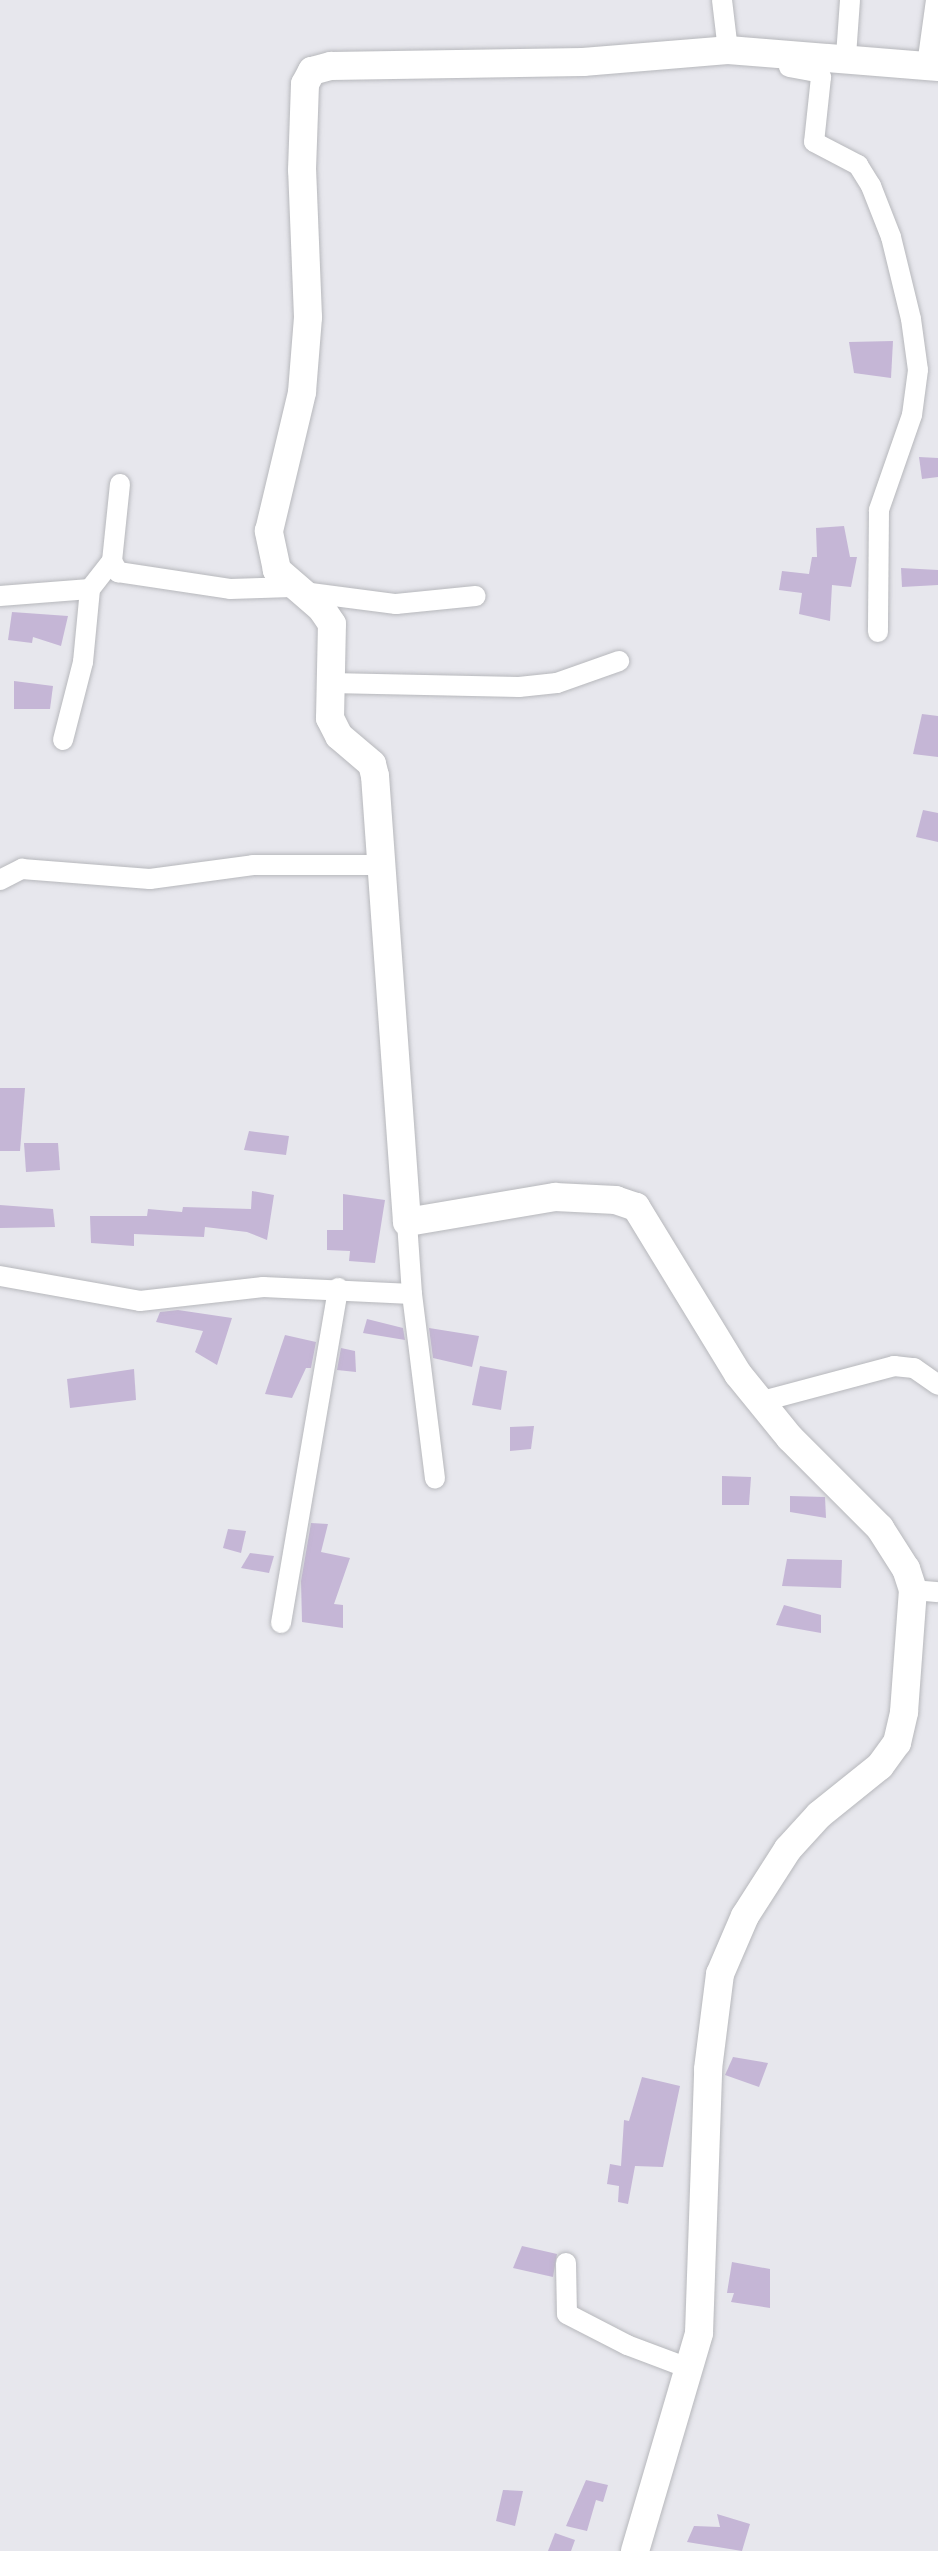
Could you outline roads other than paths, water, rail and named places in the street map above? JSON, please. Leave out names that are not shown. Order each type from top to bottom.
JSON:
[{"type":"street","points":[[722,0],[728,50]]},
{"type":"street","points":[[846,56],[850,0]]},
{"type":"street","points":[[435,1479],[412,1294],[372,764],[339,736],[330,718],[332,624],[277,570],[269,531],[303,377],[308,317],[302,170],[305,84],[312,71],[331,66],[583,62],[728,50],[846,56],[932,66],[936,0]]},
{"type":"street","points":[[780,53],[782,65],[818,72],[821,77],[814,142],[858,165],[871,186],[891,237],[911,319],[918,370],[902,452],[879,510],[878,632]]},
{"type":"street","points":[[63,740],[83,662],[90,589],[112,561],[120,484]]},
{"type":"street","points":[[112,561],[118,572],[230,589],[298,590],[396,604],[476,596]]},
{"type":"street","points":[[0,596],[90,589]]},
{"type":"street","points":[[330,683],[519,687],[557,683],[619,661]]},
{"type":"street","points":[[0,880],[22,869],[150,879],[253,865],[380,865]]},
{"type":"street","points":[[407,1222],[555,1197],[603,1199],[636,1207],[759,1402],[880,1528],[906,1569],[925,1591],[897,1743],[880,1766],[819,1815],[788,1849],[745,1916],[720,1974],[708,2069],[699,2333],[635,2551]]},
{"type":"street","points":[[0,1276],[140,1301],[263,1287],[338,1288],[412,1294]]},
{"type":"street","points":[[281,1623],[338,1288]]},
{"type":"street","points":[[759,1402],[894,1366],[914,1368],[938,1385]]},
{"type":"street","points":[[566,2263],[567,2314],[627,2345],[688,2368]]}]
